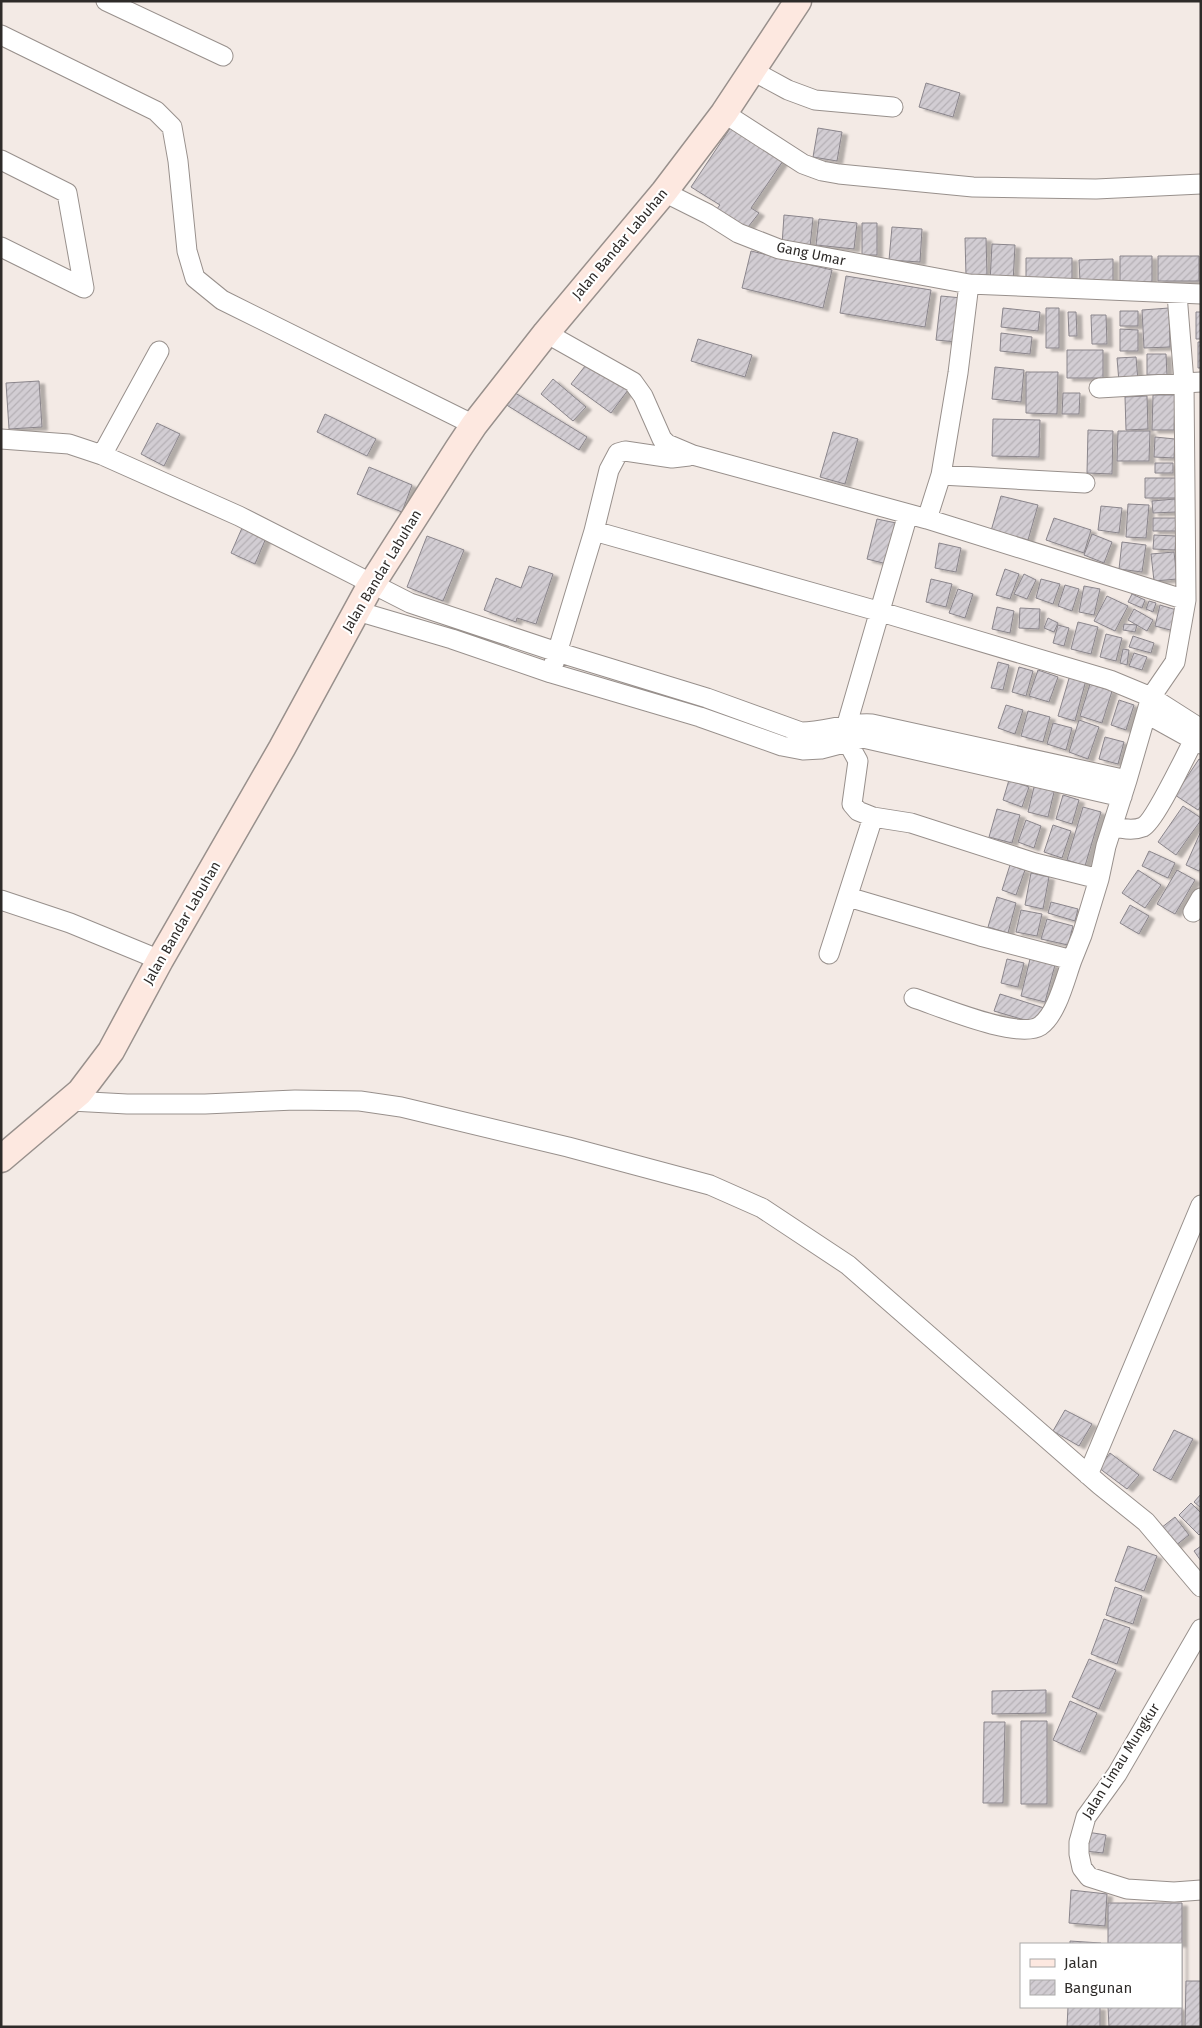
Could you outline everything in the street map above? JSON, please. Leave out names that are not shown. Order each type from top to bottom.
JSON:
[{"type":"main road","name":"Jalan Bandar Labuhan","points":[[1,1158],[71,1101],[87,1085],[111,1051],[160,960],[282,748],[372,584],[474,426],[546,333],[664,192],[724,114],[798,1]]},
{"type":"street","points":[[106,1],[223,56]]},
{"type":"street","points":[[1,36],[156,111],[172,128],[178,161],[187,251],[195,278],[222,300],[474,426]]},
{"type":"street","points":[[753,71],[788,90],[814,100],[893,107]]},
{"type":"street","points":[[724,114],[804,164],[822,171],[839,174],[973,186],[1096,189],[1201,184]]},
{"type":"street","points":[[1,160],[67,193],[84,288],[1,247]]},
{"type":"street","name":"Gang Umar","points":[[664,192],[708,214],[738,232],[779,248],[969,284],[1201,294]]},
{"type":"street","points":[[927,519],[942,476],[958,373],[969,284]]},
{"type":"street","points":[[914,998],[997,1026],[1013,1029],[1037,1027],[1046,1019],[1057,1002],[1082,935],[1099,879],[1112,826],[1125,789],[1149,705],[1174,662],[1186,600],[1192,382],[1177,294]]},
{"type":"street","points":[[546,333],[633,382],[643,396],[662,439],[668,444],[693,455],[927,519],[1186,600]]},
{"type":"street","points":[[102,454],[159,351]]},
{"type":"street","points":[[1099,388],[1192,382]]},
{"type":"street","points":[[1,440],[69,444],[102,454],[239,516],[410,603],[557,652],[707,698],[801,732],[847,733],[863,738],[871,732],[1125,789]]},
{"type":"street","points":[[551,672],[594,531],[609,470],[618,453],[625,451],[672,458],[693,455]]},
{"type":"street","points":[[942,476],[1085,483]]},
{"type":"street","points":[[908,514],[847,733],[858,761],[852,804],[858,811],[873,818],[911,823],[1035,863],[1099,879]]},
{"type":"street","points":[[594,531],[881,612],[1091,674],[1133,689],[1149,705],[1198,738],[1154,815],[1144,826],[1124,830],[1112,826]]},
{"type":"street","points":[[357,611],[700,717],[782,746],[803,750],[821,749],[847,733]]},
{"type":"street","points":[[452,639],[460,619]]},
{"type":"street","points":[[829,954],[873,818]]},
{"type":"street","points":[[848,897],[989,939],[1072,960]]},
{"type":"street","points":[[1,900],[25,906],[160,960]]},
{"type":"street","points":[[71,1101],[205,1104],[295,1100],[360,1101],[401,1107],[568,1147],[710,1185],[762,1208],[848,1265],[1088,1475],[1146,1522],[1201,1587]]},
{"type":"street","points":[[1088,1475],[1201,1205]]},
{"type":"street","name":"Jalan Limau Mungkur","points":[[1201,1630],[1117,1774],[1086,1817],[1079,1842],[1079,1854],[1082,1868],[1088,1877],[1105,1883],[1127,1889],[1174,1892],[1201,1890]]},
{"type":"building","points":[[926,83],[960,93],[953,117],[919,107]]},
{"type":"building","points":[[731,127],[783,161],[751,208],[759,213],[745,231],[716,210],[720,205],[691,187]]},
{"type":"building","points":[[818,128],[842,132],[837,161],[813,157]]},
{"type":"building","points":[[784,215],[813,218],[810,247],[782,245]]},
{"type":"building","points":[[819,219],[857,223],[854,249],[816,245]]},
{"type":"building","points":[[862,223],[877,223],[877,255],[862,255]]},
{"type":"building","points":[[892,227],[922,229],[920,262],[889,260]]},
{"type":"building","points":[[965,238],[986,238],[987,275],[966,276]]},
{"type":"building","points":[[992,244],[1015,245],[1013,283],[990,282]]},
{"type":"building","points":[[751,251],[832,270],[823,308],[742,288]]},
{"type":"building","points":[[1120,256],[1152,256],[1152,282],[1120,281]]},
{"type":"building","points":[[1158,256],[1199,256],[1199,281],[1158,281]]},
{"type":"building","points":[[1026,258],[1072,258],[1072,281],[1026,281]]},
{"type":"building","points":[[1113,259],[1113,282],[1080,282],[1079,260]]},
{"type":"building","points":[[846,276],[931,290],[925,327],[840,313]]},
{"type":"building","points":[[941,296],[962,298],[957,342],[936,340]]},
{"type":"building","points":[[1003,308],[1040,312],[1038,331],[1001,327]]},
{"type":"building","points":[[1046,308],[1059,308],[1059,348],[1046,348]]},
{"type":"building","points":[[1169,308],[1170,347],[1144,348],[1142,310]]},
{"type":"building","points":[[1120,311],[1138,311],[1138,326],[1120,326]]},
{"type":"building","points":[[1068,312],[1076,312],[1077,336],[1069,336]]},
{"type":"building","points":[[1196,312],[1201,312],[1201,339],[1196,339]]},
{"type":"building","points":[[1091,315],[1106,315],[1107,344],[1092,344]]},
{"type":"building","points":[[1120,329],[1138,330],[1138,351],[1120,351]]},
{"type":"building","points":[[1001,333],[1032,337],[1030,354],[1000,351]]},
{"type":"building","points":[[698,339],[752,355],[745,377],[691,361]]},
{"type":"building","points":[[1198,342],[1201,342],[1201,368],[1198,368]]},
{"type":"building","points":[[1067,350],[1103,350],[1103,378],[1067,378]]},
{"type":"building","points":[[1147,354],[1166,354],[1167,375],[1147,375]]},
{"type":"building","points":[[1136,357],[1138,381],[1119,382],[1117,358]]},
{"type":"building","points":[[589,361],[628,390],[611,413],[571,384]]},
{"type":"building","points":[[995,367],[1024,370],[1021,402],[992,399]]},
{"type":"building","points":[[1026,372],[1058,372],[1057,414],[1026,413]]},
{"type":"building","points":[[553,379],[586,407],[573,421],[541,394]]},
{"type":"building","points":[[39,381],[42,427],[9,429],[6,383]]},
{"type":"building","points":[[512,391],[587,437],[579,450],[505,404]]},
{"type":"building","points":[[1063,393],[1080,393],[1079,414],[1062,414]]},
{"type":"building","points":[[1153,395],[1175,395],[1174,430],[1152,430]]},
{"type":"building","points":[[1147,396],[1148,429],[1126,430],[1125,397]]},
{"type":"building","points":[[325,414],[376,439],[367,456],[317,432]]},
{"type":"building","points":[[993,419],[1040,420],[1039,457],[992,456]]},
{"type":"building","points":[[157,423],[180,434],[164,466],[141,454]]},
{"type":"building","points":[[1088,430],[1113,431],[1112,474],[1087,473]]},
{"type":"building","points":[[1118,431],[1150,431],[1149,461],[1117,461]]},
{"type":"building","points":[[833,432],[858,439],[845,484],[820,477]]},
{"type":"building","points":[[1155,437],[1175,439],[1174,458],[1154,457]]},
{"type":"building","points":[[1155,463],[1173,463],[1173,473],[1155,473]]},
{"type":"building","points":[[369,467],[412,485],[402,512],[357,494]]},
{"type":"building","points":[[1145,478],[1176,478],[1176,498],[1145,498]]},
{"type":"building","points":[[1001,496],[1038,505],[1028,540],[991,531]]},
{"type":"building","points":[[1175,499],[1176,512],[1153,513],[1152,501]]},
{"type":"building","points":[[1128,504],[1149,505],[1146,538],[1126,537]]},
{"type":"building","points":[[1101,506],[1122,508],[1119,533],[1098,530]]},
{"type":"building","points":[[1054,518],[1091,530],[1084,553],[1046,540]]},
{"type":"building","points":[[1153,518],[1176,518],[1176,531],[1153,531]]},
{"type":"building","points":[[877,519],[901,524],[891,565],[867,559]]},
{"type":"building","points":[[242,528],[266,538],[255,564],[231,553]]},
{"type":"building","points":[[1092,534],[1112,542],[1104,563],[1084,555]]},
{"type":"building","points":[[1154,535],[1176,536],[1175,550],[1153,549]]},
{"type":"building","points":[[427,536],[464,550],[443,601],[407,587]]},
{"type":"building","points":[[1122,542],[1146,545],[1142,572],[1119,569]]},
{"type":"building","points":[[939,543],[961,548],[956,572],[935,568]]},
{"type":"building","points":[[1174,552],[1177,579],[1154,581],[1151,554]]},
{"type":"building","points":[[529,566],[553,574],[536,624],[517,618],[516,622],[484,610],[496,578],[521,588]]},
{"type":"building","points":[[1005,569],[1019,574],[1010,599],[996,595]]},
{"type":"building","points":[[1024,574],[1036,580],[1027,599],[1014,594]]},
{"type":"building","points":[[931,579],[952,584],[946,607],[926,602]]},
{"type":"building","points":[[1041,579],[1060,584],[1053,604],[1036,598]]},
{"type":"building","points":[[1065,585],[1079,589],[1072,611],[1058,606]]},
{"type":"building","points":[[1084,586],[1100,589],[1094,615],[1079,612]]},
{"type":"building","points":[[958,589],[973,594],[965,618],[949,613]]},
{"type":"building","points":[[1132,594],[1145,600],[1142,608],[1128,602]]},
{"type":"building","points":[[1107,596],[1128,606],[1115,631],[1094,621]]},
{"type":"building","points":[[1149,601],[1156,603],[1153,612],[1146,609]]},
{"type":"building","points":[[1160,605],[1180,611],[1174,631],[1155,626]]},
{"type":"building","points":[[997,607],[1014,611],[1010,633],[992,629]]},
{"type":"building","points":[[1020,608],[1040,609],[1039,629],[1019,628]]},
{"type":"building","points":[[1134,609],[1153,620],[1147,631],[1128,620]]},
{"type":"building","points":[[1048,618],[1058,623],[1054,632],[1044,628]]},
{"type":"building","points":[[1078,622],[1098,627],[1091,654],[1071,649]]},
{"type":"building","points":[[1124,624],[1137,625],[1135,632],[1123,630]]},
{"type":"building","points":[[1058,625],[1069,628],[1064,646],[1053,643]]},
{"type":"building","points":[[1106,634],[1122,638],[1116,661],[1100,657]]},
{"type":"building","points":[[1133,636],[1154,643],[1151,653],[1129,647]]},
{"type":"building","points":[[1123,649],[1129,650],[1127,665],[1120,663]]},
{"type":"building","points":[[1134,653],[1147,657],[1142,670],[1129,666]]},
{"type":"building","points":[[998,662],[1009,665],[1003,690],[991,688]]},
{"type":"building","points":[[1019,667],[1033,671],[1026,696],[1012,692]]},
{"type":"building","points":[[1038,670],[1058,677],[1049,702],[1029,696]]},
{"type":"building","points":[[1070,675],[1086,680],[1075,721],[1058,716]]},
{"type":"building","points":[[1090,684],[1112,691],[1102,723],[1080,716]]},
{"type":"building","points":[[1119,700],[1134,705],[1126,730],[1111,725]]},
{"type":"building","points":[[1006,705],[1023,710],[1015,734],[998,728]]},
{"type":"building","points":[[1028,711],[1050,717],[1043,742],[1021,736]]},
{"type":"building","points":[[1079,720],[1099,727],[1088,759],[1069,752]]},
{"type":"building","points":[[1053,723],[1072,728],[1066,750],[1047,744]]},
{"type":"building","points":[[1105,737],[1124,742],[1118,764],[1099,759]]},
{"type":"building","points":[[1199,759],[1201,760],[1201,806],[1198,810],[1175,795]]},
{"type":"building","points":[[1009,780],[1029,787],[1022,807],[1003,800]]},
{"type":"building","points":[[1035,783],[1055,788],[1048,817],[1028,812]]},
{"type":"building","points":[[1063,795],[1079,800],[1072,824],[1056,819]]},
{"type":"building","points":[[1183,806],[1201,818],[1201,820],[1176,855],[1158,842]]},
{"type":"building","points":[[1083,807],[1101,812],[1085,866],[1067,860]]},
{"type":"building","points":[[997,809],[1020,815],[1012,843],[989,837]]},
{"type":"building","points":[[1026,820],[1041,826],[1034,848],[1018,842]]},
{"type":"building","points":[[1053,825],[1071,831],[1062,858],[1044,852]]},
{"type":"building","points":[[1201,831],[1201,867],[1199,871],[1186,865]]},
{"type":"building","points":[[1149,851],[1175,863],[1168,878],[1142,866]]},
{"type":"building","points":[[1010,865],[1025,870],[1016,895],[1002,890]]},
{"type":"building","points":[[1138,870],[1161,885],[1145,908],[1122,893]]},
{"type":"building","points":[[1177,870],[1195,880],[1175,914],[1157,904]]},
{"type":"building","points":[[1031,873],[1049,877],[1043,909],[1025,905]]},
{"type":"building","points":[[997,897],[1016,903],[1008,933],[988,927]]},
{"type":"building","points":[[1051,902],[1078,909],[1075,921],[1048,913]]},
{"type":"building","points":[[1130,905],[1149,916],[1139,934],[1120,923]]},
{"type":"building","points":[[1021,910],[1042,914],[1037,936],[1016,932]]},
{"type":"building","points":[[1047,919],[1073,926],[1068,945],[1041,939]]},
{"type":"building","points":[[1007,959],[1024,963],[1018,987],[1001,983]]},
{"type":"building","points":[[1030,959],[1055,965],[1045,1002],[1021,996]]},
{"type":"building","points":[[1000,994],[1044,1008],[1038,1024],[994,1011]]},
{"type":"building","points":[[1065,1410],[1092,1424],[1079,1446],[1053,1431]]},
{"type":"building","points":[[1174,1430],[1193,1439],[1171,1480],[1153,1470]]},
{"type":"building","points":[[1110,1453],[1139,1475],[1127,1489],[1099,1468]]},
{"type":"building","points":[[1201,1494],[1201,1508],[1194,1502]]},
{"type":"building","points":[[1191,1503],[1201,1513],[1201,1533],[1199,1535],[1179,1515]]},
{"type":"building","points":[[1175,1517],[1189,1535],[1175,1546],[1161,1528]]},
{"type":"building","points":[[1128,1546],[1157,1556],[1144,1591],[1115,1581]]},
{"type":"building","points":[[1201,1546],[1201,1561],[1194,1551]]},
{"type":"building","points":[[1115,1587],[1142,1596],[1133,1624],[1106,1615]]},
{"type":"building","points":[[1104,1619],[1130,1628],[1117,1664],[1091,1654]]},
{"type":"building","points":[[1089,1659],[1116,1670],[1099,1709],[1072,1697]]},
{"type":"building","points":[[1046,1690],[1046,1713],[992,1714],[992,1691]]},
{"type":"building","points":[[1070,1701],[1097,1713],[1080,1752],[1053,1740]]},
{"type":"building","points":[[1021,1721],[1047,1721],[1047,1804],[1021,1804]]},
{"type":"building","points":[[984,1722],[1005,1722],[1003,1803],[983,1803]]},
{"type":"building","points":[[1087,1832],[1106,1835],[1103,1853],[1085,1851]]},
{"type":"building","points":[[1071,1890],[1107,1894],[1105,1926],[1069,1923]]},
{"type":"building","points":[[1108,1903],[1182,1903],[1182,1943],[1108,1943]]},
{"type":"building","points":[[1070,1941],[1101,1943],[1070,1943]]},
{"type":"building","points":[[1186,1981],[1201,1981],[1201,2027],[1185,2027]]},
{"type":"building","points":[[1068,2008],[1100,2008],[1100,2027],[1067,2027]]},
{"type":"building","points":[[1108,2008],[1182,2008],[1182,2027],[1109,2027]]}]
